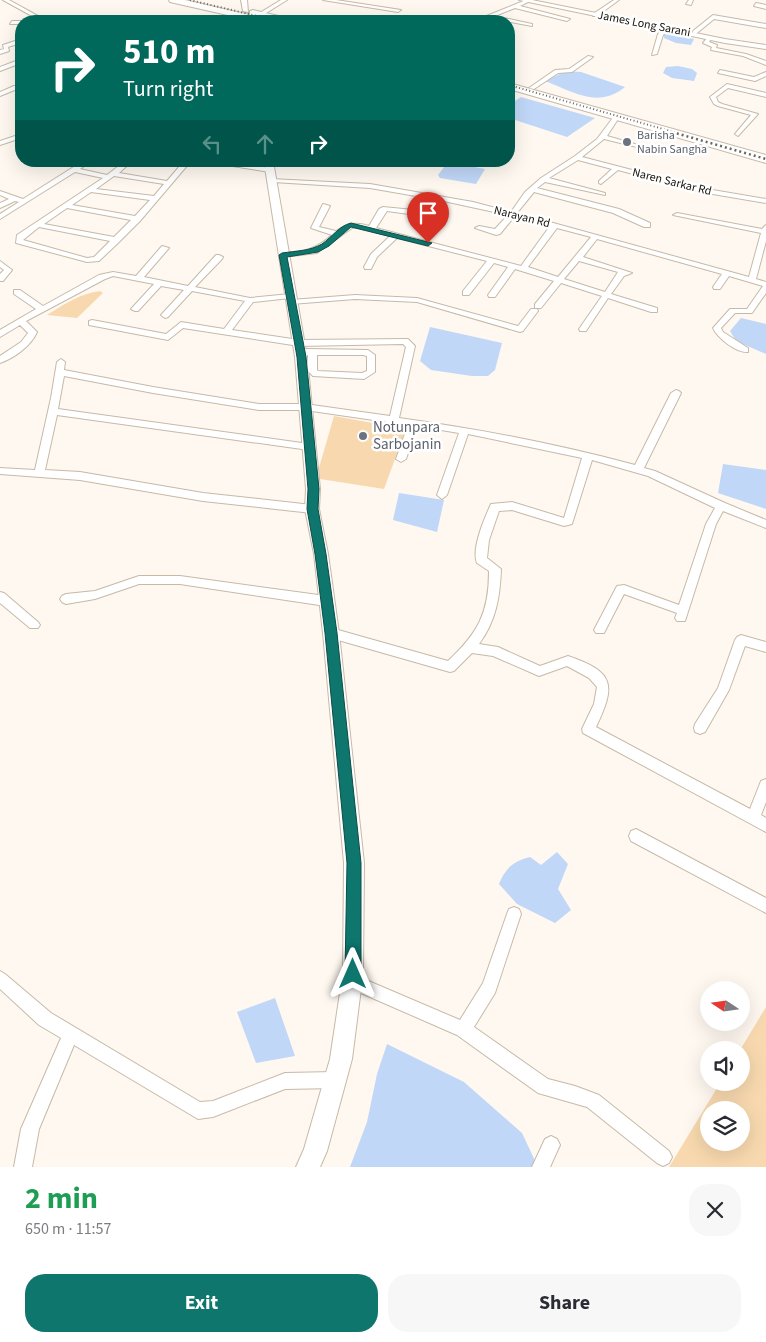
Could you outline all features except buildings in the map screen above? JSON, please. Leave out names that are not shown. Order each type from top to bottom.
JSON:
[{"type":"highway","points":[[173,0],[242,15]]},
{"type":"highway","points":[[198,0],[246,11],[253,15]]},
{"type":"highway","points":[[515,84],[766,154]]},
{"type":"highway","points":[[515,88],[766,159]]},
{"type":"main road","points":[[244,0],[246,11]]},
{"type":"main road","name":"James Long Sarani","points":[[526,0],[710,38],[766,46]]},
{"type":"main road","points":[[536,0],[597,14],[766,46]]},
{"type":"main road","points":[[270,170],[290,299],[304,350],[305,408],[313,489],[312,509],[331,633],[354,863],[352,982],[341,1059],[315,1151],[308,1167]]},
{"type":"street","points":[[265,15],[285,0]]},
{"type":"street","points":[[325,0],[398,10]]},
{"type":"street","points":[[492,15],[526,0]]},
{"type":"street","points":[[597,14],[617,0]]},
{"type":"street","points":[[0,3],[6,1],[33,15]]},
{"type":"street","points":[[756,5],[766,7]]},
{"type":"street","points":[[514,6],[568,19]]},
{"type":"street","points":[[695,32],[714,16],[766,26]]},
{"type":"street","points":[[515,22],[530,26]]},
{"type":"street","points":[[654,54],[661,34],[666,29]]},
{"type":"street","points":[[710,38],[706,44],[715,46],[711,51],[744,55],[766,63]]},
{"type":"street","points":[[0,52],[7,50],[5,46],[15,42]]},
{"type":"street","points":[[532,88],[557,71],[570,70],[590,57]]},
{"type":"street","points":[[0,69],[15,63]]},
{"type":"street","points":[[720,72],[755,79],[766,74]]},
{"type":"street","points":[[738,134],[754,114],[716,103],[713,97],[727,86],[766,94]]},
{"type":"street","points":[[0,94],[15,87]]},
{"type":"street","points":[[479,228],[497,233],[532,189],[565,164],[579,158],[604,137],[617,116]]},
{"type":"street","points":[[604,137],[643,148]]},
{"type":"street","points":[[0,142],[15,138]]},
{"type":"street","name":"Naren Sarkar Rd","points":[[579,158],[701,190],[766,201]]},
{"type":"street","points":[[0,216],[79,167]]},
{"type":"street","points":[[121,167],[20,237],[19,241],[87,260],[96,258],[137,218],[183,167]]},
{"type":"street","name":"Narayan Rd","points":[[248,167],[370,186],[512,214],[752,280],[766,286]]},
{"type":"street","points":[[601,182],[617,168]]},
{"type":"street","points":[[74,170],[169,183]]},
{"type":"street","points":[[543,179],[603,194]]},
{"type":"street","points":[[532,189],[616,211],[647,225]]},
{"type":"street","points":[[90,190],[156,198]]},
{"type":"street","points":[[0,193],[25,202]]},
{"type":"street","points":[[371,228],[382,211],[386,209],[424,214],[427,213],[437,198]]},
{"type":"street","points":[[0,206],[13,199]]},
{"type":"street","points":[[66,206],[137,218]]},
{"type":"street","points":[[326,206],[315,228],[338,234]]},
{"type":"street","points":[[677,216],[766,232]]},
{"type":"street","points":[[38,225],[116,240]]},
{"type":"street","points":[[282,255],[315,251],[327,244],[346,226],[351,225],[371,228],[523,268],[654,310]]},
{"type":"street","points":[[523,268],[555,225]]},
{"type":"street","points":[[752,280],[766,227]]},
{"type":"street","points":[[368,267],[374,256],[395,235]]},
{"type":"street","points":[[0,334],[42,309],[107,275],[113,274],[250,300],[355,297],[417,300],[520,329],[558,280],[596,236]]},
{"type":"street","points":[[138,279],[165,248]]},
{"type":"street","points":[[165,314],[219,257]]},
{"type":"street","points":[[577,258],[627,272],[621,274],[583,329]]},
{"type":"street","points":[[466,293],[492,260]]},
{"type":"street","points":[[0,263],[8,270],[0,279]]},
{"type":"street","points":[[492,295],[513,266]]},
{"type":"street","points":[[717,287],[727,273]]},
{"type":"street","points":[[135,309],[159,283]]},
{"type":"street","points":[[745,350],[719,332],[717,328],[733,311],[749,312],[766,286]]},
{"type":"street","points":[[16,292],[42,309]]},
{"type":"street","points":[[228,329],[250,300]]},
{"type":"street","points":[[0,360],[32,336],[33,332],[20,321]]},
{"type":"street","points":[[92,323],[168,337],[181,325],[304,350],[365,352],[371,355],[371,372],[369,375],[364,376],[316,374],[312,371],[304,350]]},
{"type":"street","points":[[304,350],[397,341],[409,343],[411,346],[394,420]]},
{"type":"street","points":[[39,473],[53,411],[60,367],[153,390],[259,406],[305,408],[465,430],[588,456],[651,473],[721,506],[766,524]]},
{"type":"street","points":[[638,469],[676,393]]},
{"type":"street","points":[[53,411],[309,447]]},
{"type":"street","points":[[401,459],[413,423]]},
{"type":"street","points":[[442,495],[465,430]]},
{"type":"street","points":[[331,633],[450,667],[471,648],[488,622],[494,597],[495,569],[481,560],[481,554],[486,530],[495,507],[512,506],[564,522],[568,521],[588,456]]},
{"type":"street","points":[[0,471],[80,476],[203,497],[312,509]]},
{"type":"street","points":[[600,630],[621,589],[682,614],[711,524],[721,506]]},
{"type":"street","points":[[66,599],[95,595],[139,580],[180,580],[326,601]]},
{"type":"street","points":[[0,596],[34,625]]},
{"type":"street","points":[[700,728],[723,690],[741,640],[766,647]]},
{"type":"street","points":[[471,648],[494,651],[539,671],[568,660],[588,669],[601,679],[604,688],[604,696],[588,729],[766,825]]},
{"type":"street","points":[[753,818],[766,785]]},
{"type":"street","points":[[636,836],[766,906]]},
{"type":"street","points":[[463,1029],[489,987],[514,914]]},
{"type":"street","points":[[0,979],[45,1019],[198,1110],[213,1109],[285,1081],[335,1080]]},
{"type":"street","points":[[352,982],[463,1029],[544,1087],[575,1094],[593,1102],[663,1157]]},
{"type":"street","points":[[23,1167],[30,1129],[71,1033]]},
{"type":"street","points":[[541,1167],[551,1145]]},
{"type":"shaded area","points":[[100,291],[103,293],[77,318],[47,315],[79,297]]},
{"type":"shaded area","points":[[334,416],[406,429],[384,489],[320,479],[318,471]]},
{"type":"shaded area","points":[[766,1007],[766,1167],[669,1167],[700,1116],[700,1151],[750,1151],[750,1101],[709,1101],[715,1091],[750,1091],[750,1041],[745,1041]]},
{"type":"water","points":[[667,33],[694,39],[691,45],[676,43],[664,38],[664,35]]},
{"type":"water","points":[[678,66],[692,69],[697,73],[694,81],[672,78],[663,73],[666,67]]},
{"type":"water","points":[[566,71],[581,72],[625,87],[615,94],[595,98],[576,94],[545,81]]},
{"type":"water","points":[[521,97],[595,118],[567,137],[515,120],[515,101]]},
{"type":"water","points":[[444,167],[485,169],[476,184],[440,178],[438,175]]},
{"type":"water","points":[[741,318],[766,324],[766,354],[736,341],[730,331]]},
{"type":"water","points":[[430,327],[502,343],[495,370],[488,376],[472,376],[431,370],[420,361]]},
{"type":"water","points":[[723,464],[766,470],[766,509],[718,493]]},
{"type":"water","points":[[399,493],[444,500],[437,532],[393,520]]},
{"type":"water","points":[[557,852],[568,864],[558,889],[571,910],[555,923],[517,904],[499,884],[507,869],[515,863],[530,857],[541,865]]},
{"type":"water","points":[[275,998],[295,1056],[256,1063],[237,1012]]},
{"type":"water","points":[[387,1044],[464,1082],[522,1133],[538,1167],[350,1167],[367,1122],[377,1074]]},
{"type":"railway","points":[[190,0],[253,15]]},
{"type":"railway","points":[[515,87],[677,133]]},
{"type":"railway","points":[[672,132],[766,159]]},
{"type":"place","name":"Barisha Nabin Sangha","points":[[627,142]]},
{"type":"place","name":"Notunpara Sarbojanin","points":[[363,436]]},
{"type":"route","points":[[353,974],[354,863],[337,709],[331,633],[312,509],[313,489],[302,357],[282,255],[315,251],[327,244],[346,226],[351,225],[428,243]]}]
